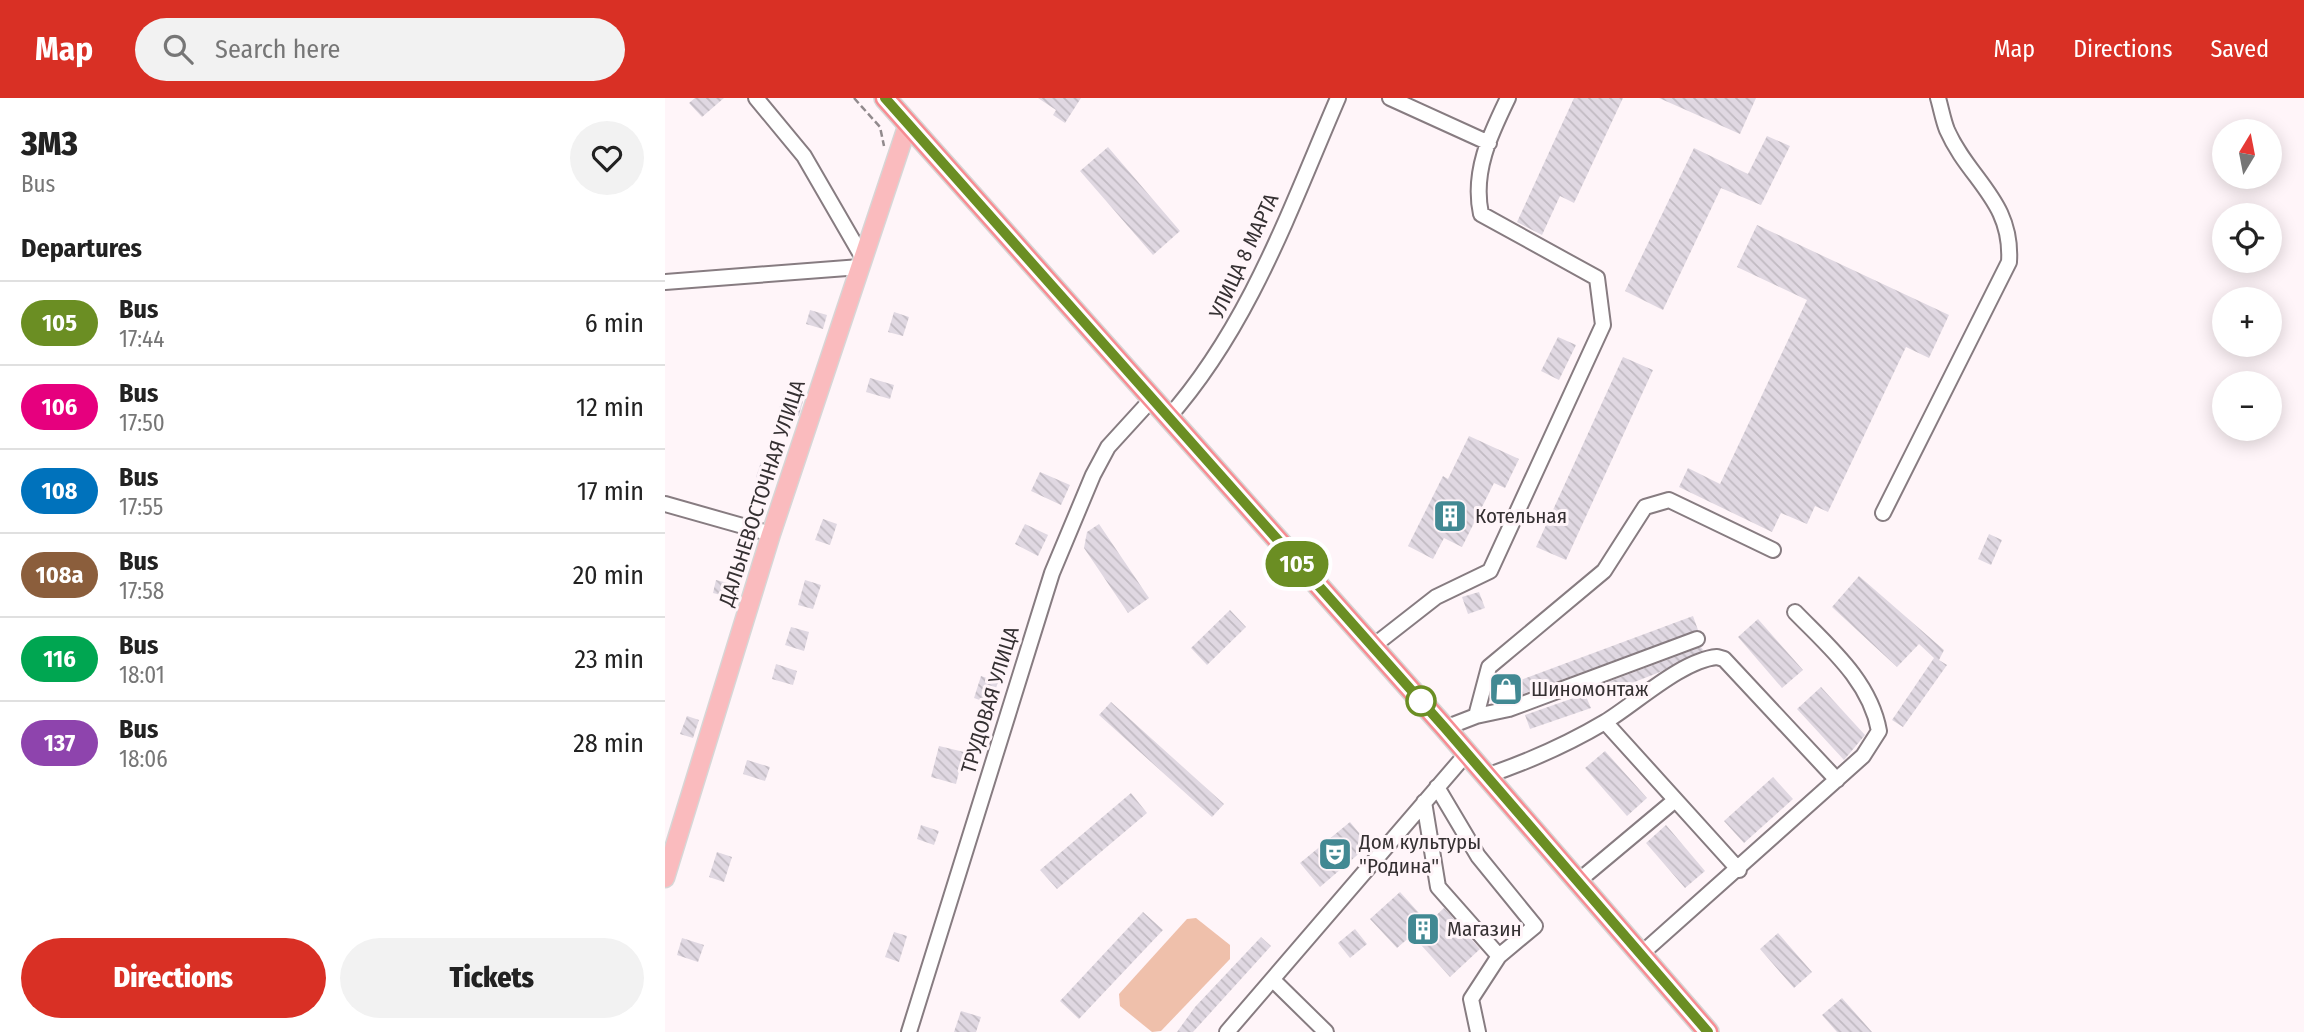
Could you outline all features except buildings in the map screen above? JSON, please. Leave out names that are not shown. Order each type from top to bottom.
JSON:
[{"type":"highway","points":[[885,98],[1150,401],[1445,728],[1576,883],[1708,1032]]},
{"type":"main road","name":"ДАЛЬНЕВОСТОЧНАЯ УЛИЦА","points":[[665,878],[771,534],[908,124]]},
{"type":"street","points":[[665,282],[862,262],[804,156],[756,98]]},
{"type":"street","name":"УЛИЦА 8 МАРТА","points":[[1167,419],[1218,355],[1256,287],[1338,98]]},
{"type":"street","points":[[1390,98],[1489,144]]},
{"type":"street","points":[[1373,648],[1436,597],[1490,571],[1603,326],[1597,278],[1481,214],[1478,177],[1509,98]]},
{"type":"street","points":[[1883,513],[2008,262],[2010,240],[1999,208],[1947,131],[1938,98]]},
{"type":"street","name":"ТРУДОВАЯ УЛИЦА","points":[[909,1032],[1052,573],[1093,475],[1108,447],[1150,401]]},
{"type":"street","points":[[1476,716],[1489,667],[1604,571],[1645,507],[1669,500],[1773,550]]},
{"type":"street","points":[[665,504],[771,534]]},
{"type":"street","points":[[1640,955],[1739,870],[1863,756],[1879,731],[1870,696],[1795,612]]},
{"type":"street","points":[[1445,728],[1476,716],[1509,709],[1697,639]]},
{"type":"street","points":[[1486,776],[1520,764],[1605,722],[1669,677],[1711,657],[1721,658],[1837,780]]},
{"type":"street","points":[[1605,722],[1739,870]]},
{"type":"street","points":[[1227,1032],[1467,753]]},
{"type":"street","points":[[1437,787],[1478,856],[1535,926],[1499,956],[1471,999],[1478,1032]]},
{"type":"street","points":[[1576,883],[1674,801]]},
{"type":"street","points":[[1424,802],[1438,887],[1499,956]]},
{"type":"street","points":[[1273,980],[1326,1032]]},
{"type":"path","points":[[854,98],[880,127],[884,137],[883,153]]},
{"type":"shaded area","points":[[1196,918],[1230,945],[1230,959],[1161,1031],[1152,1032],[1120,1006],[1119,994],[1187,919]]},
{"type":"bus line","name":"105","points":[[885,98],[1150,401],[1445,728],[1576,883],[1708,1032]]},
{"type":"place","name":"Котельная","points":[[1450,516]]},
{"type":"place","name":"Шиномонтаж","points":[[1506,689]]},
{"type":"place","name":"Дом культуры \"Родина\"","points":[[1335,854]]},
{"type":"place","name":"Магазин","points":[[1423,929]]}]
